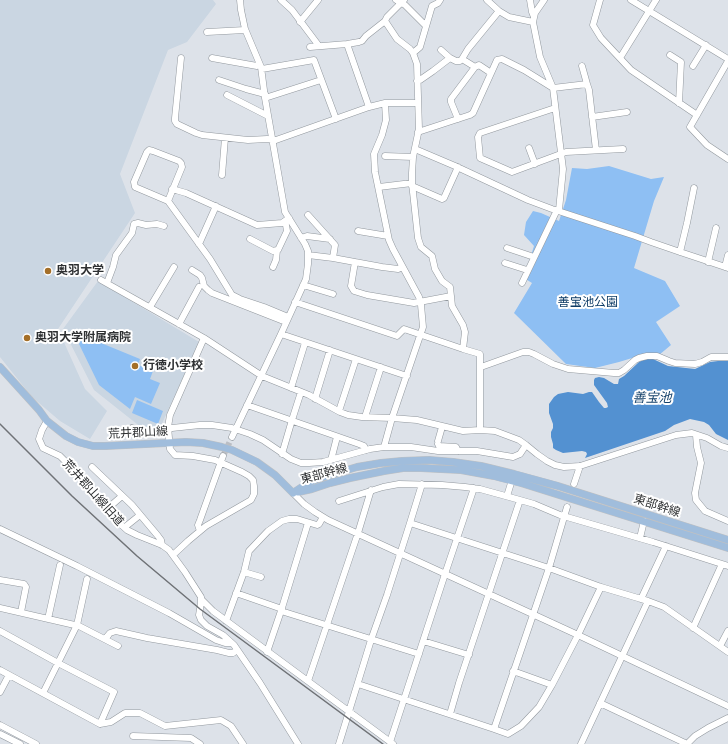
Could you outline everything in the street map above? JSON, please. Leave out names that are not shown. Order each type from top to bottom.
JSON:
[{"type":"main road","name":"荒井郡山線","points":[[0,367],[39,410],[47,422],[66,436],[78,442],[93,446],[124,446],[186,442],[203,443],[232,450],[249,457],[275,475],[294,493]]},
{"type":"main road","name":"東部幹線","points":[[294,493],[308,483],[317,479],[358,467],[402,461],[429,460],[453,462],[481,466],[558,486],[728,540]]},
{"type":"main road","name":"東部幹線","points":[[294,493],[350,478],[404,468],[461,470],[512,480],[728,548]]},
{"type":"street","points":[[240,0],[246,30],[261,67],[272,140],[287,220],[286,231],[277,250],[273,268]]},
{"type":"street","points":[[282,0],[292,10],[319,46]]},
{"type":"street","points":[[300,22],[318,0]]},
{"type":"street","points":[[413,53],[420,47],[432,6],[440,0]]},
{"type":"street","points":[[487,0],[499,11],[509,17],[533,19]]},
{"type":"street","points":[[522,283],[527,270],[558,210],[563,172],[553,88],[540,57],[530,0]]},
{"type":"street","points":[[533,19],[544,0]]},
{"type":"street","points":[[600,0],[593,27],[601,38],[632,70],[679,104],[697,115]]},
{"type":"street","points":[[631,0],[728,60],[690,127],[707,145],[728,159]]},
{"type":"street","points":[[620,58],[650,12],[656,0]]},
{"type":"street","points":[[310,47],[347,44],[361,41],[385,21],[400,1],[426,26]]},
{"type":"street","points":[[441,50],[450,58],[458,62],[462,59],[468,49],[499,11]]},
{"type":"street","points":[[385,21],[397,39],[413,53],[417,64],[418,132],[412,170],[412,185],[418,238],[421,247],[432,256],[435,269],[442,281],[450,287],[452,306],[464,327],[465,336],[463,349]]},
{"type":"street","points":[[208,32],[246,30]]},
{"type":"street","points":[[347,44],[369,107]]},
{"type":"street","points":[[693,66],[706,45]]},
{"type":"street","points":[[670,56],[681,62],[679,104]]},
{"type":"street","points":[[181,58],[175,118],[177,124],[200,134],[248,140],[276,140],[369,107],[385,103],[418,103]]},
{"type":"street","points":[[212,58],[261,67],[314,60],[336,119]]},
{"type":"street","points":[[417,81],[450,58]]},
{"type":"street","points":[[462,59],[475,67]]},
{"type":"street","points":[[418,132],[470,115],[474,111],[497,60],[502,59],[524,70],[553,88],[587,84]]},
{"type":"street","points":[[458,119],[451,99],[475,67],[479,65],[491,73]]},
{"type":"street","points":[[582,66],[589,90],[596,150]]},
{"type":"street","points":[[219,80],[265,96],[321,80]]},
{"type":"street","points":[[228,95],[268,116]]},
{"type":"street","points":[[384,447],[392,418],[423,327],[420,302],[388,236],[375,172],[374,154],[382,135],[386,120],[385,103]]},
{"type":"street","points":[[555,108],[480,133],[478,136],[480,156],[511,172],[514,172],[561,153],[623,149]]},
{"type":"street","points":[[592,117],[627,112]]},
{"type":"street","points":[[222,175],[225,138]]},
{"type":"street","points":[[529,148],[535,164]]},
{"type":"street","points":[[415,149],[458,167],[528,200],[708,262],[726,267],[728,255]]},
{"type":"street","points":[[168,201],[182,167],[181,163],[153,151],[147,151],[134,182],[134,187],[168,201],[210,259],[232,295],[264,307],[287,320]]},
{"type":"street","points":[[385,156],[414,157]]},
{"type":"street","points":[[378,187],[412,185],[442,199],[444,198],[458,167]]},
{"type":"street","points":[[680,252],[694,188]]},
{"type":"street","points":[[172,189],[186,193],[257,224],[282,223],[287,220]]},
{"type":"street","points":[[199,244],[216,206]]},
{"type":"street","points":[[308,215],[335,245],[333,258]]},
{"type":"street","points":[[232,437],[306,280],[308,264],[307,248],[287,220]]},
{"type":"street","points":[[164,226],[157,224],[134,224],[131,236],[116,255],[113,267],[104,281],[204,338],[262,376],[315,398],[348,415],[418,420],[463,431],[495,431],[513,437],[542,458],[555,465],[564,467],[580,466],[676,435],[692,433],[728,448]]},
{"type":"street","points":[[708,262],[716,228]]},
{"type":"street","points":[[358,231],[388,236]]},
{"type":"street","points":[[301,238],[307,236],[330,239]]},
{"type":"street","points":[[250,239],[273,251],[277,250]]},
{"type":"street","points":[[507,248],[534,257]]},
{"type":"street","points":[[308,255],[398,269],[402,267]]},
{"type":"street","points":[[355,262],[351,286],[354,291],[367,295],[414,303],[451,296]]},
{"type":"street","points":[[505,263],[527,270]]},
{"type":"street","points":[[150,307],[174,267]]},
{"type":"street","points":[[192,270],[200,275],[204,286],[212,293],[287,320]]},
{"type":"street","points":[[303,285],[333,294]]},
{"type":"street","points":[[179,324],[199,287]]},
{"type":"street","points":[[295,302],[397,336],[404,329],[480,354],[480,430]]},
{"type":"street","points":[[281,334],[407,376]]},
{"type":"street","points":[[173,556],[206,526],[251,500],[254,494],[252,478],[222,459],[175,455],[170,449],[168,430],[172,410],[204,338]]},
{"type":"street","points":[[291,388],[305,343]]},
{"type":"street","points":[[315,398],[330,350]]},
{"type":"street","points":[[481,367],[509,358],[518,353],[525,352],[529,352],[553,364],[568,369],[614,373],[619,373],[639,358],[647,356],[657,356],[675,363],[695,364],[711,357],[728,357]]},
{"type":"street","points":[[339,411],[356,359]]},
{"type":"street","points":[[366,417],[381,367]]},
{"type":"street","points":[[282,454],[301,392]]},
{"type":"street","points":[[248,405],[362,445],[366,450]]},
{"type":"street","name":"荒井郡山線旧道","points":[[47,422],[39,439],[43,448],[60,456],[125,528],[137,535],[162,544],[173,556],[194,586],[201,599],[213,612],[392,743]]},
{"type":"street","points":[[132,428],[143,433],[165,432],[172,428],[207,425],[226,426],[262,440],[290,459],[304,463],[315,463],[331,460],[366,450],[384,447],[477,451],[513,457],[520,454],[526,445]]},
{"type":"street","points":[[442,427],[438,442],[439,446],[456,447],[458,451]]},
{"type":"street","points":[[696,435],[701,463],[695,493],[696,500],[705,511],[728,521]]},
{"type":"street","points":[[331,460],[337,437]]},
{"type":"street","points":[[429,450],[429,460]]},
{"type":"street","points":[[200,531],[198,525],[222,459]]},
{"type":"street","points":[[574,484],[580,466]]},
{"type":"street","points":[[92,467],[140,515],[158,536],[162,544]]},
{"type":"street","points":[[508,496],[512,480]]},
{"type":"street","points":[[339,501],[371,490],[399,484],[442,485],[474,488],[508,496],[534,504],[564,516],[725,565],[692,628]]},
{"type":"street","points":[[339,744],[422,484]]},
{"type":"street","points":[[392,743],[404,699],[444,574],[474,488]]},
{"type":"street","points":[[308,681],[371,490]]},
{"type":"street","points":[[294,493],[304,504],[324,517],[728,706]]},
{"type":"street","points":[[107,509],[122,496]]},
{"type":"street","points":[[450,714],[520,500]]},
{"type":"street","points":[[494,729],[532,614],[549,568],[567,507]]},
{"type":"street","points":[[125,528],[140,515]]},
{"type":"street","points":[[226,621],[244,572],[249,551],[268,531],[284,520],[299,520],[315,525],[318,524],[324,517]]},
{"type":"street","points":[[640,538],[644,521]]},
{"type":"street","points":[[267,652],[282,610],[308,523]]},
{"type":"street","points":[[410,523],[664,607],[728,652]]},
{"type":"street","points":[[0,532],[76,566],[169,613],[216,640],[231,643]]},
{"type":"street","points":[[641,599],[666,546]]},
{"type":"street","points":[[48,619],[60,565]]},
{"type":"street","points":[[244,572],[262,577]]},
{"type":"street","points":[[43,693],[77,625],[87,579]]},
{"type":"street","points":[[0,580],[24,584],[26,587],[21,612]]},
{"type":"street","points":[[358,684],[508,734],[521,726],[539,707],[578,635],[601,587]]},
{"type":"street","points":[[236,593],[327,626],[419,654]]},
{"type":"street","points":[[201,599],[199,615],[201,620],[207,626],[223,635],[237,650],[260,683],[298,744]]},
{"type":"street","points":[[581,744],[648,601]]},
{"type":"street","points":[[0,608],[77,625],[118,646]]},
{"type":"street","points":[[0,631],[114,692],[100,724]]},
{"type":"street","points":[[105,639],[110,632],[116,631],[217,650],[229,654],[237,650]]},
{"type":"street","points":[[720,646],[728,631]]},
{"type":"street","points":[[423,641],[469,655]]},
{"type":"street","points":[[0,670],[100,724],[111,722],[125,714],[140,714],[165,726],[221,720],[231,726],[243,744]]},
{"type":"street","points":[[514,671],[552,685]]},
{"type":"street","points":[[0,692],[9,675]]},
{"type":"street","points":[[600,703],[687,744],[695,736],[728,718]]},
{"type":"street","points":[[0,725],[36,744]]},
{"type":"street","points":[[0,734],[20,744]]},
{"type":"street","points":[[133,736],[191,738],[200,744]]},
{"type":"shaded area","name":"奥羽大学","points":[[0,0],[213,0],[216,4],[187,42],[168,50],[120,174],[135,213],[58,329],[85,389],[107,411],[90,439],[60,421],[32,397],[0,357]]},
{"type":"shaded area","name":"行徳小学校","points":[[98,281],[199,342],[160,428],[142,428],[94,390],[63,329]]},
{"type":"green space","name":"善宝池公園","points":[[609,166],[651,179],[664,177],[654,201],[634,268],[665,281],[680,306],[656,322],[671,345],[659,355],[642,355],[595,368],[566,364],[514,313],[532,283],[524,278],[534,246],[524,235],[526,222],[533,211],[559,221],[566,200],[572,168],[587,169]]},
{"type":"green space","points":[[84,336],[140,359],[138,365],[153,371],[150,379],[160,383],[151,404],[135,397],[130,409],[99,385],[79,344]]},
{"type":"green space","points":[[137,400],[163,411],[158,424],[132,413]]},
{"type":"water","name":"善宝池","points":[[645,359],[653,359],[668,366],[695,369],[710,362],[728,361],[728,440],[716,434],[709,425],[704,422],[690,419],[674,425],[665,431],[585,458],[587,454],[586,452],[563,453],[553,448],[551,432],[553,424],[549,413],[549,404],[554,397],[558,394],[568,392],[583,394],[592,392],[604,408],[606,408],[608,407],[607,403],[594,385],[595,378],[604,378],[614,384],[618,384],[619,379],[639,362]]},
{"type":"tunnel","points":[[223,456],[232,437]]},
{"type":"railway","points":[[0,424],[72,496],[137,556],[200,609],[383,744]]},
{"type":"place","name":"奥羽大学","points":[[48,271]]},
{"type":"place","name":"奥羽大学附属病院","points":[[27,338]]},
{"type":"place","name":"行徳小学校","points":[[135,366]]}]
